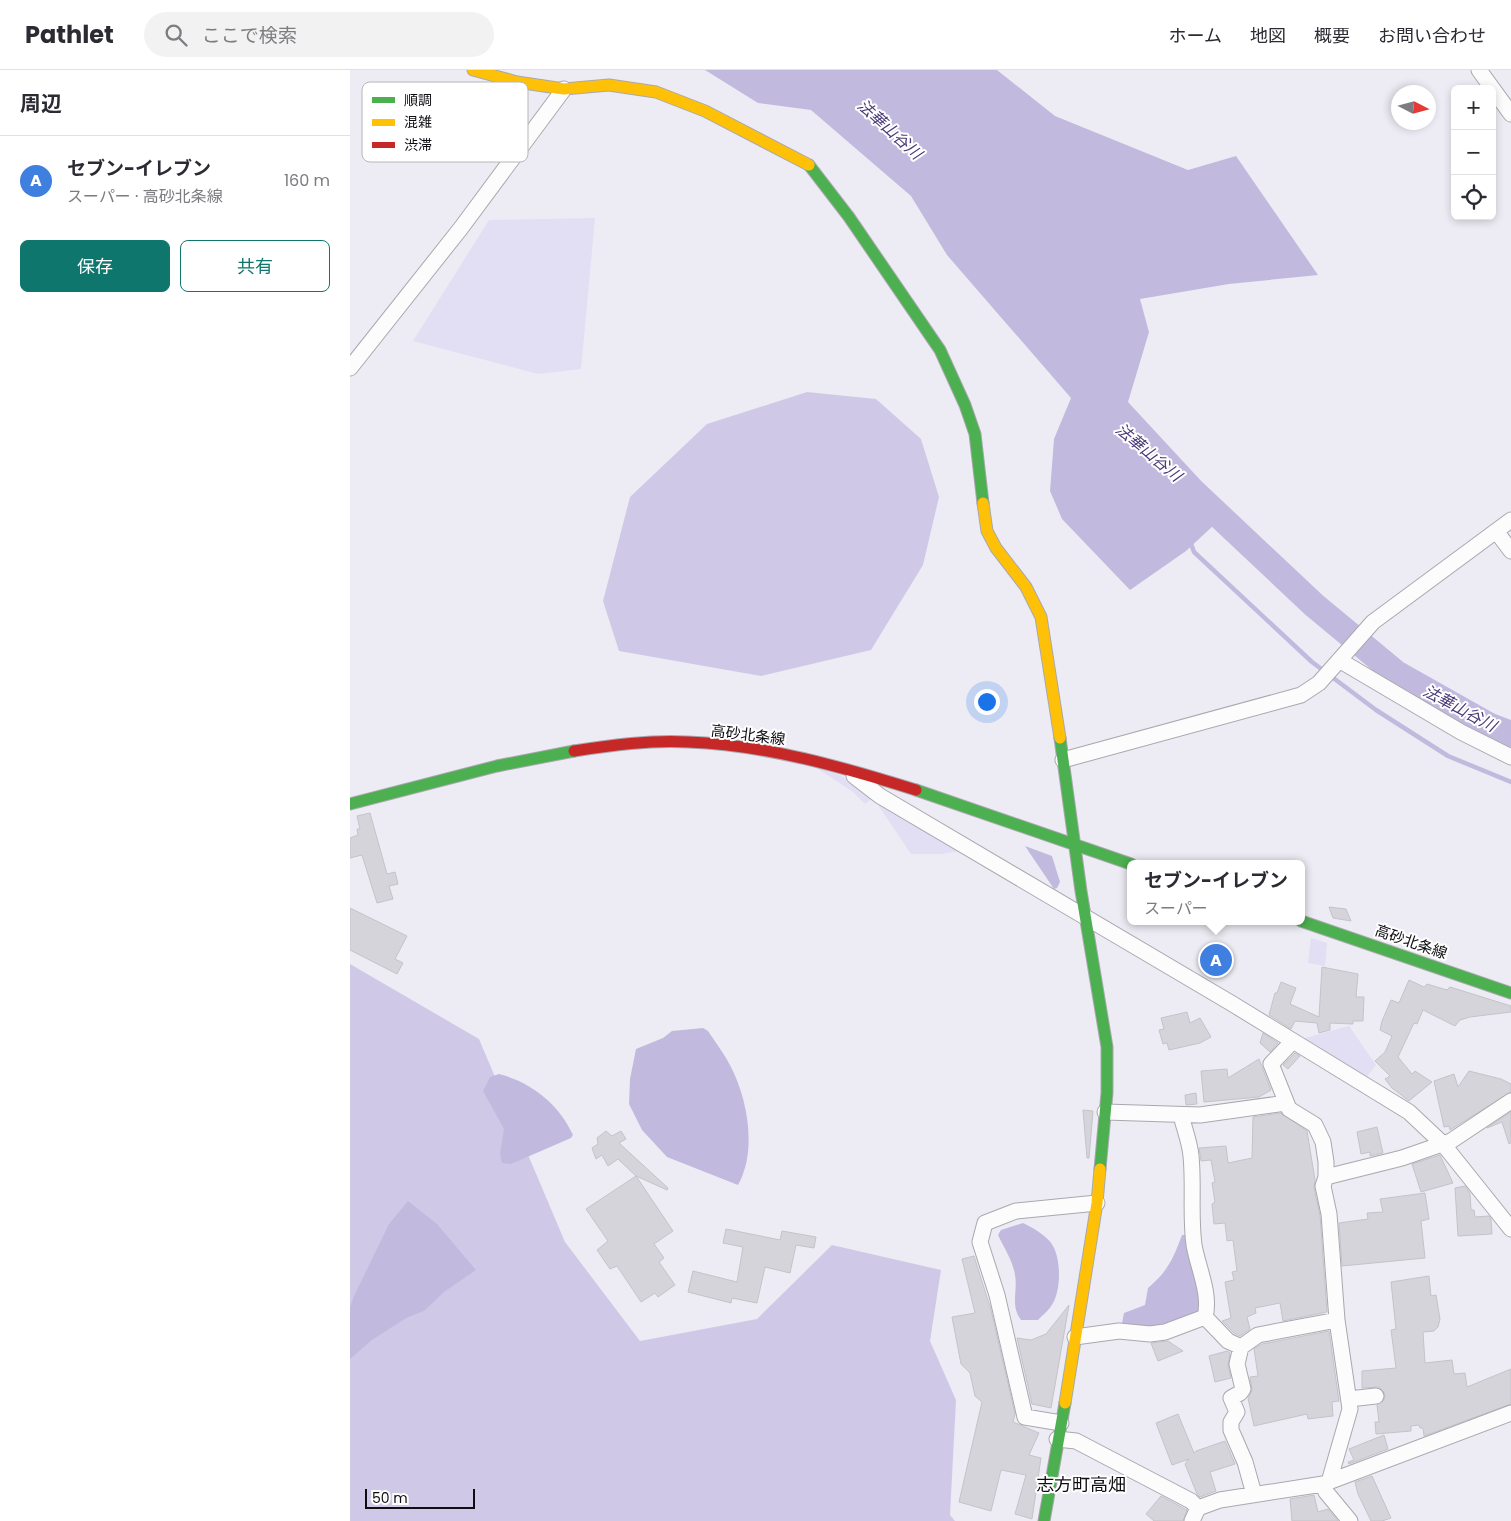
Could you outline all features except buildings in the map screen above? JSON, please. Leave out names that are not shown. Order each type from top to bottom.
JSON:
[{"type":"street","points":[[473,70],[517,82]]},
{"type":"street","points":[[1479,70],[1511,114]]},
{"type":"street","points":[[528,84],[564,89],[609,85],[656,92],[705,111],[811,166],[849,217],[940,350],[965,405],[975,434],[987,531],[996,548],[1026,588],[1041,617],[1085,916],[1101,1001],[1107,1047],[1105,1112],[1097,1203],[1044,1521]]},
{"type":"street","points":[[528,138],[564,89]]},
{"type":"street","points":[[350,368],[461,228],[510,162]]},
{"type":"street","points":[[1062,760],[1301,695],[1319,683],[1374,622],[1511,520]]},
{"type":"street","points":[[1496,531],[1511,551]]},
{"type":"street","points":[[1335,664],[1511,757]]},
{"type":"street","name":"高砂北条線","points":[[350,804],[532,757],[586,748],[649,742],[726,745],[843,768],[1127,863]]},
{"type":"street","points":[[843,768],[880,796],[1085,916],[1410,1112],[1443,1144],[1510,1227]]},
{"type":"street","name":"高砂北条線","points":[[1305,922],[1511,993]]},
{"type":"street","points":[[1292,1041],[1271,1064],[1289,1109],[1316,1125],[1323,1142],[1326,1177],[1323,1186],[1329,1214],[1337,1320],[1350,1409],[1326,1483],[1326,1492],[1350,1521]]},
{"type":"street","points":[[1326,1177],[1402,1158],[1443,1144],[1511,1101]]},
{"type":"street","points":[[1105,1112],[1200,1115],[1286,1103]]},
{"type":"street","points":[[1181,1115],[1191,1154],[1194,1246],[1205,1294],[1207,1309],[1205,1317]]},
{"type":"street","points":[[1060,1423],[1025,1417],[997,1295],[980,1242],[985,1223],[1016,1211],[1097,1203]]},
{"type":"street","points":[[1075,1337],[1119,1331],[1150,1334],[1165,1332],[1205,1317]]},
{"type":"street","points":[[1205,1317],[1228,1341],[1241,1347]]},
{"type":"street","points":[[1254,1494],[1245,1462],[1230,1430],[1231,1422],[1237,1412],[1231,1398],[1243,1389],[1237,1364],[1241,1347],[1258,1335],[1337,1320]]},
{"type":"street","points":[[1349,1399],[1376,1396]]},
{"type":"street","points":[[1057,1439],[1076,1441],[1190,1501],[1195,1514],[1220,1500],[1326,1483],[1511,1413]]},
{"type":"shaded area","points":[[595,218],[581,369],[538,374],[413,341],[489,220]]},
{"type":"shaded area","points":[[807,392],[876,399],[921,439],[939,497],[923,565],[871,650],[761,676],[619,651],[603,601],[630,497],[707,424]]},
{"type":"shaded area","points":[[817,768],[842,776],[873,798],[865,804],[853,792]]},
{"type":"shaded area","points":[[874,799],[960,851],[940,854],[911,854]]},
{"type":"shaded area","points":[[1311,938],[1327,943],[1325,966],[1308,963]]},
{"type":"shaded area","points":[[350,964],[479,1039],[565,1242],[640,1341],[757,1319],[832,1245],[941,1270],[930,1341],[956,1400],[950,1515],[955,1521],[350,1521]]},
{"type":"shaded area","points":[[1349,1026],[1376,1065],[1366,1078],[1305,1040],[1305,1038]]},
{"type":"water","points":[[705,70],[997,70],[1055,116],[1188,170],[1236,156],[1318,275],[1229,284],[1140,299],[1149,332],[1128,402],[1229,511],[1186,551],[1130,590],[1062,519],[1050,491],[1054,439],[1071,398],[947,255],[911,196],[811,110],[758,103]]},
{"type":"water","points":[[1025,846],[1052,856],[1060,882],[1057,888],[1054,889]]},
{"type":"water","points":[[703,1028],[708,1031],[731,1067],[746,1110],[749,1142],[744,1172],[738,1185],[667,1157],[642,1130],[629,1104],[630,1079],[636,1049],[663,1038],[672,1031]]},
{"type":"water","points":[[499,1074],[533,1089],[552,1104],[567,1124],[573,1135],[571,1138],[511,1164],[502,1163],[500,1154],[504,1129],[483,1091],[490,1077]]},
{"type":"water","points":[[408,1201],[437,1224],[476,1270],[444,1292],[424,1311],[406,1318],[372,1340],[350,1359],[350,1307],[354,1296],[389,1224]]},
{"type":"water","points":[[1023,1223],[1048,1239],[1058,1259],[1059,1283],[1056,1297],[1038,1320],[1021,1320],[1018,1315],[1015,1304],[1016,1281],[1014,1270],[998,1235],[1001,1230]]},
{"type":"water","points":[[1182,1235],[1188,1235],[1201,1302],[1200,1311],[1156,1328],[1122,1323],[1124,1313],[1145,1305],[1148,1288],[1169,1264]]},
{"type":"waterway","name":"法華山谷川","points":[[1196,494],[1314,605],[1396,673],[1490,726],[1511,734]]},
{"type":"waterway","points":[[1190,541],[1194,552],[1312,662],[1376,710],[1448,756],[1511,782]]},
{"type":"traffic: fast","points":[[809,165],[849,217],[940,350],[965,405],[975,434],[983,503]]},
{"type":"traffic: fast","points":[[1060,738],[1081,891],[1107,1047],[1107,1093],[1100,1169]]},
{"type":"traffic: fast","points":[[350,804],[497,766],[574,751]]},
{"type":"traffic: fast","points":[[916,790],[1127,863]]},
{"type":"traffic: fast","points":[[1305,922],[1511,993]]},
{"type":"traffic: fast","points":[[1044,1521],[1065,1403]]},
{"type":"traffic: slow","points":[[473,70],[517,82]]},
{"type":"traffic: slow","points":[[528,84],[564,89],[609,85],[656,92],[705,111],[809,165]]},
{"type":"traffic: slow","points":[[983,503],[987,531],[996,548],[1026,587],[1041,617],[1060,738]]},
{"type":"traffic: slow","points":[[1065,1403],[1097,1203],[1100,1169]]},
{"type":"traffic: jam","points":[[574,751],[645,742],[717,744],[804,758],[916,790]]},
{"type":"place","name":"セブン-イレブン","points":[[1216,960]]},
{"type":"district","name":"志方町高畑","points":[[1081,1485]]}]
